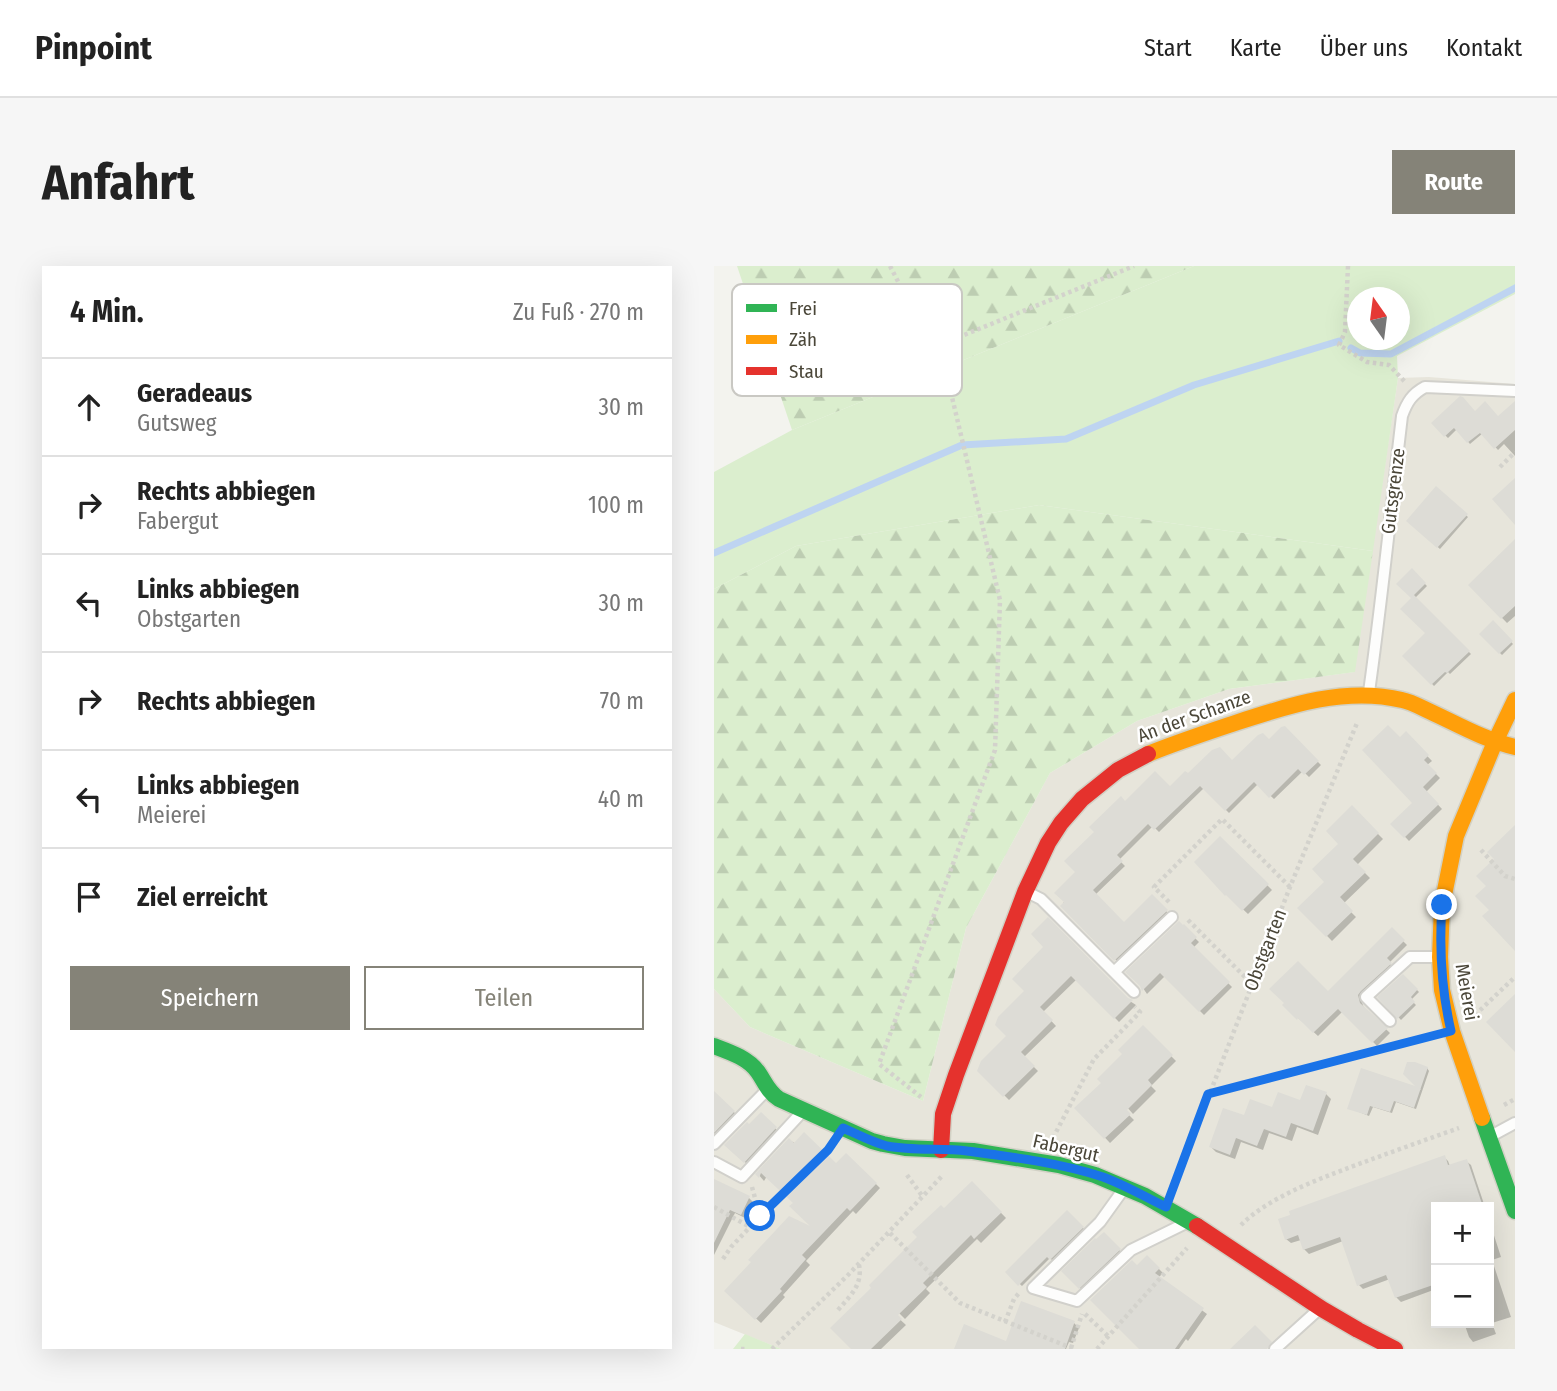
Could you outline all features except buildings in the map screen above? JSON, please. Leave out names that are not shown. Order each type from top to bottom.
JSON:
[{"type":"street","name":"An der Schanze","points":[[941,1150],[943,1114],[1025,892],[1048,843],[1061,823],[1082,799],[1102,782],[1137,759],[1169,745],[1271,711],[1335,697],[1368,695],[1404,700],[1495,742],[1515,747]]},
{"type":"street","name":"Meierei","points":[[1515,700],[1455,836],[1442,905],[1440,957],[1442,990],[1451,1031],[1515,1211]]},
{"type":"street","name":"Fabergut","points":[[714,1046],[735,1053],[747,1061],[756,1070],[767,1090],[779,1099],[886,1146],[964,1150],[1049,1163],[1125,1186],[1204,1230],[1368,1340],[1395,1349]]},
{"type":"lane","points":[[1415,392],[1434,386],[1515,391]]},
{"type":"lane","name":"Gutsgrenze","points":[[1368,695],[1383,590],[1402,416],[1409,398],[1415,392]]},
{"type":"lane","points":[[1025,892],[1041,899],[1134,992]]},
{"type":"lane","points":[[1114,972],[1172,917]]},
{"type":"lane","points":[[1390,1021],[1366,997],[1410,957],[1440,957]]},
{"type":"lane","points":[[714,1144],[767,1090]]},
{"type":"lane","points":[[714,1162],[742,1177],[804,1110]]},
{"type":"lane","points":[[1488,1137],[1515,1123]]},
{"type":"lane","points":[[1125,1186],[1100,1222],[1033,1288],[1077,1301],[1131,1250],[1189,1221]]},
{"type":"lane","points":[[1275,1349],[1321,1307]]},
{"type":"path","points":[[890,266],[899,284]]},
{"type":"path","points":[[962,336],[1134,266]]},
{"type":"path","points":[[1348,266],[1345,332],[1339,345],[1367,362],[1390,365],[1415,392]]},
{"type":"path","points":[[943,1114],[879,1064],[995,750],[1000,600],[952,396]]},
{"type":"path","points":[[1500,467],[1515,452]]},
{"type":"path","name":"Obstgarten","points":[[1166,1207],[1208,1094],[1368,695]]},
{"type":"path","points":[[1170,903],[1154,887],[1222,819],[1290,887]]},
{"type":"path","points":[[1455,836],[1480,849],[1505,876],[1515,879]]},
{"type":"path","points":[[1187,920],[1252,984]]},
{"type":"path","points":[[1208,1094],[1451,1031],[1471,1019],[1515,977]]},
{"type":"path","points":[[1049,1163],[1053,1135],[1094,1059],[1140,1012],[1129,1001],[1134,992]]},
{"type":"path","points":[[1226,1245],[1243,1223],[1295,1190],[1459,1128],[1515,1099]]},
{"type":"path","points":[[723,1259],[760,1216],[828,1150],[843,1128]]},
{"type":"path","points":[[772,1349],[890,1233],[964,1150]]},
{"type":"path","points":[[742,1177],[753,1188],[760,1216]]},
{"type":"path","points":[[714,1207],[750,1227]]},
{"type":"path","points":[[1097,1349],[1204,1230]]},
{"type":"path","points":[[890,1233],[960,1303],[1072,1348],[1082,1311],[1108,1336]]},
{"type":"path","points":[[838,1310],[856,1289],[860,1274],[858,1265]]},
{"type":"path","points":[[1005,1322],[1014,1299],[1019,1293],[1033,1288]]},
{"type":"shaded area","points":[[1429,377],[1515,384],[1515,1349],[781,1349],[714,1322],[714,989],[750,1027],[923,1101],[966,928],[1050,773],[1137,721],[1229,689],[1354,672],[1398,378]]},
{"type":"green space","points":[[737,266],[1194,266],[962,361],[962,284],[743,284]]},
{"type":"green space","points":[[1194,266],[1515,266],[1515,294],[1410,349],[1410,287],[1347,287],[1347,350],[1408,350],[1397,356],[1398,378],[1373,551],[1039,505],[796,546],[714,589],[714,472],[792,430],[875,396],[962,396],[962,361]]},
{"type":"green space","points":[[781,396],[875,396],[792,430]]},
{"type":"green space","points":[[1039,505],[1373,551],[1355,672],[1229,689],[1137,721],[1050,773],[966,928],[923,1101],[750,1027],[714,989],[714,589],[796,546]]},
{"type":"green space","points":[[745,1334],[781,1349],[733,1349]]},
{"type":"waterway","points":[[1410,344],[1515,288]]},
{"type":"waterway","points":[[714,553],[962,445],[1066,439],[1194,385],[1339,341]]},
{"type":"waterway","points":[[1355,350],[1360,353],[1391,354],[1399,350]]},
{"type":"traffic: fast","points":[[714,1046],[749,1063],[779,1099],[872,1141],[905,1148],[973,1151],[1059,1165],[1095,1175],[1145,1196],[1197,1226]]},
{"type":"traffic: fast","points":[[1482,1118],[1515,1211]]},
{"type":"traffic: slow","points":[[1148,754],[1292,705],[1358,695],[1406,701],[1483,736],[1515,747]]},
{"type":"traffic: slow","points":[[1482,1118],[1452,1031],[1442,990],[1442,905],[1456,836],[1515,700]]},
{"type":"traffic: jam","points":[[941,1150],[943,1114],[956,1075],[1025,892],[1048,843],[1082,799],[1118,770],[1148,754]]},
{"type":"traffic: jam","points":[[1197,1226],[1322,1309],[1395,1349]]},
{"type":"route","points":[[760,1216],[828,1150],[843,1128],[886,1146],[964,1150],[1083,1171],[1125,1186],[1166,1207],[1208,1094],[1451,1031],[1442,990],[1442,905]]}]
